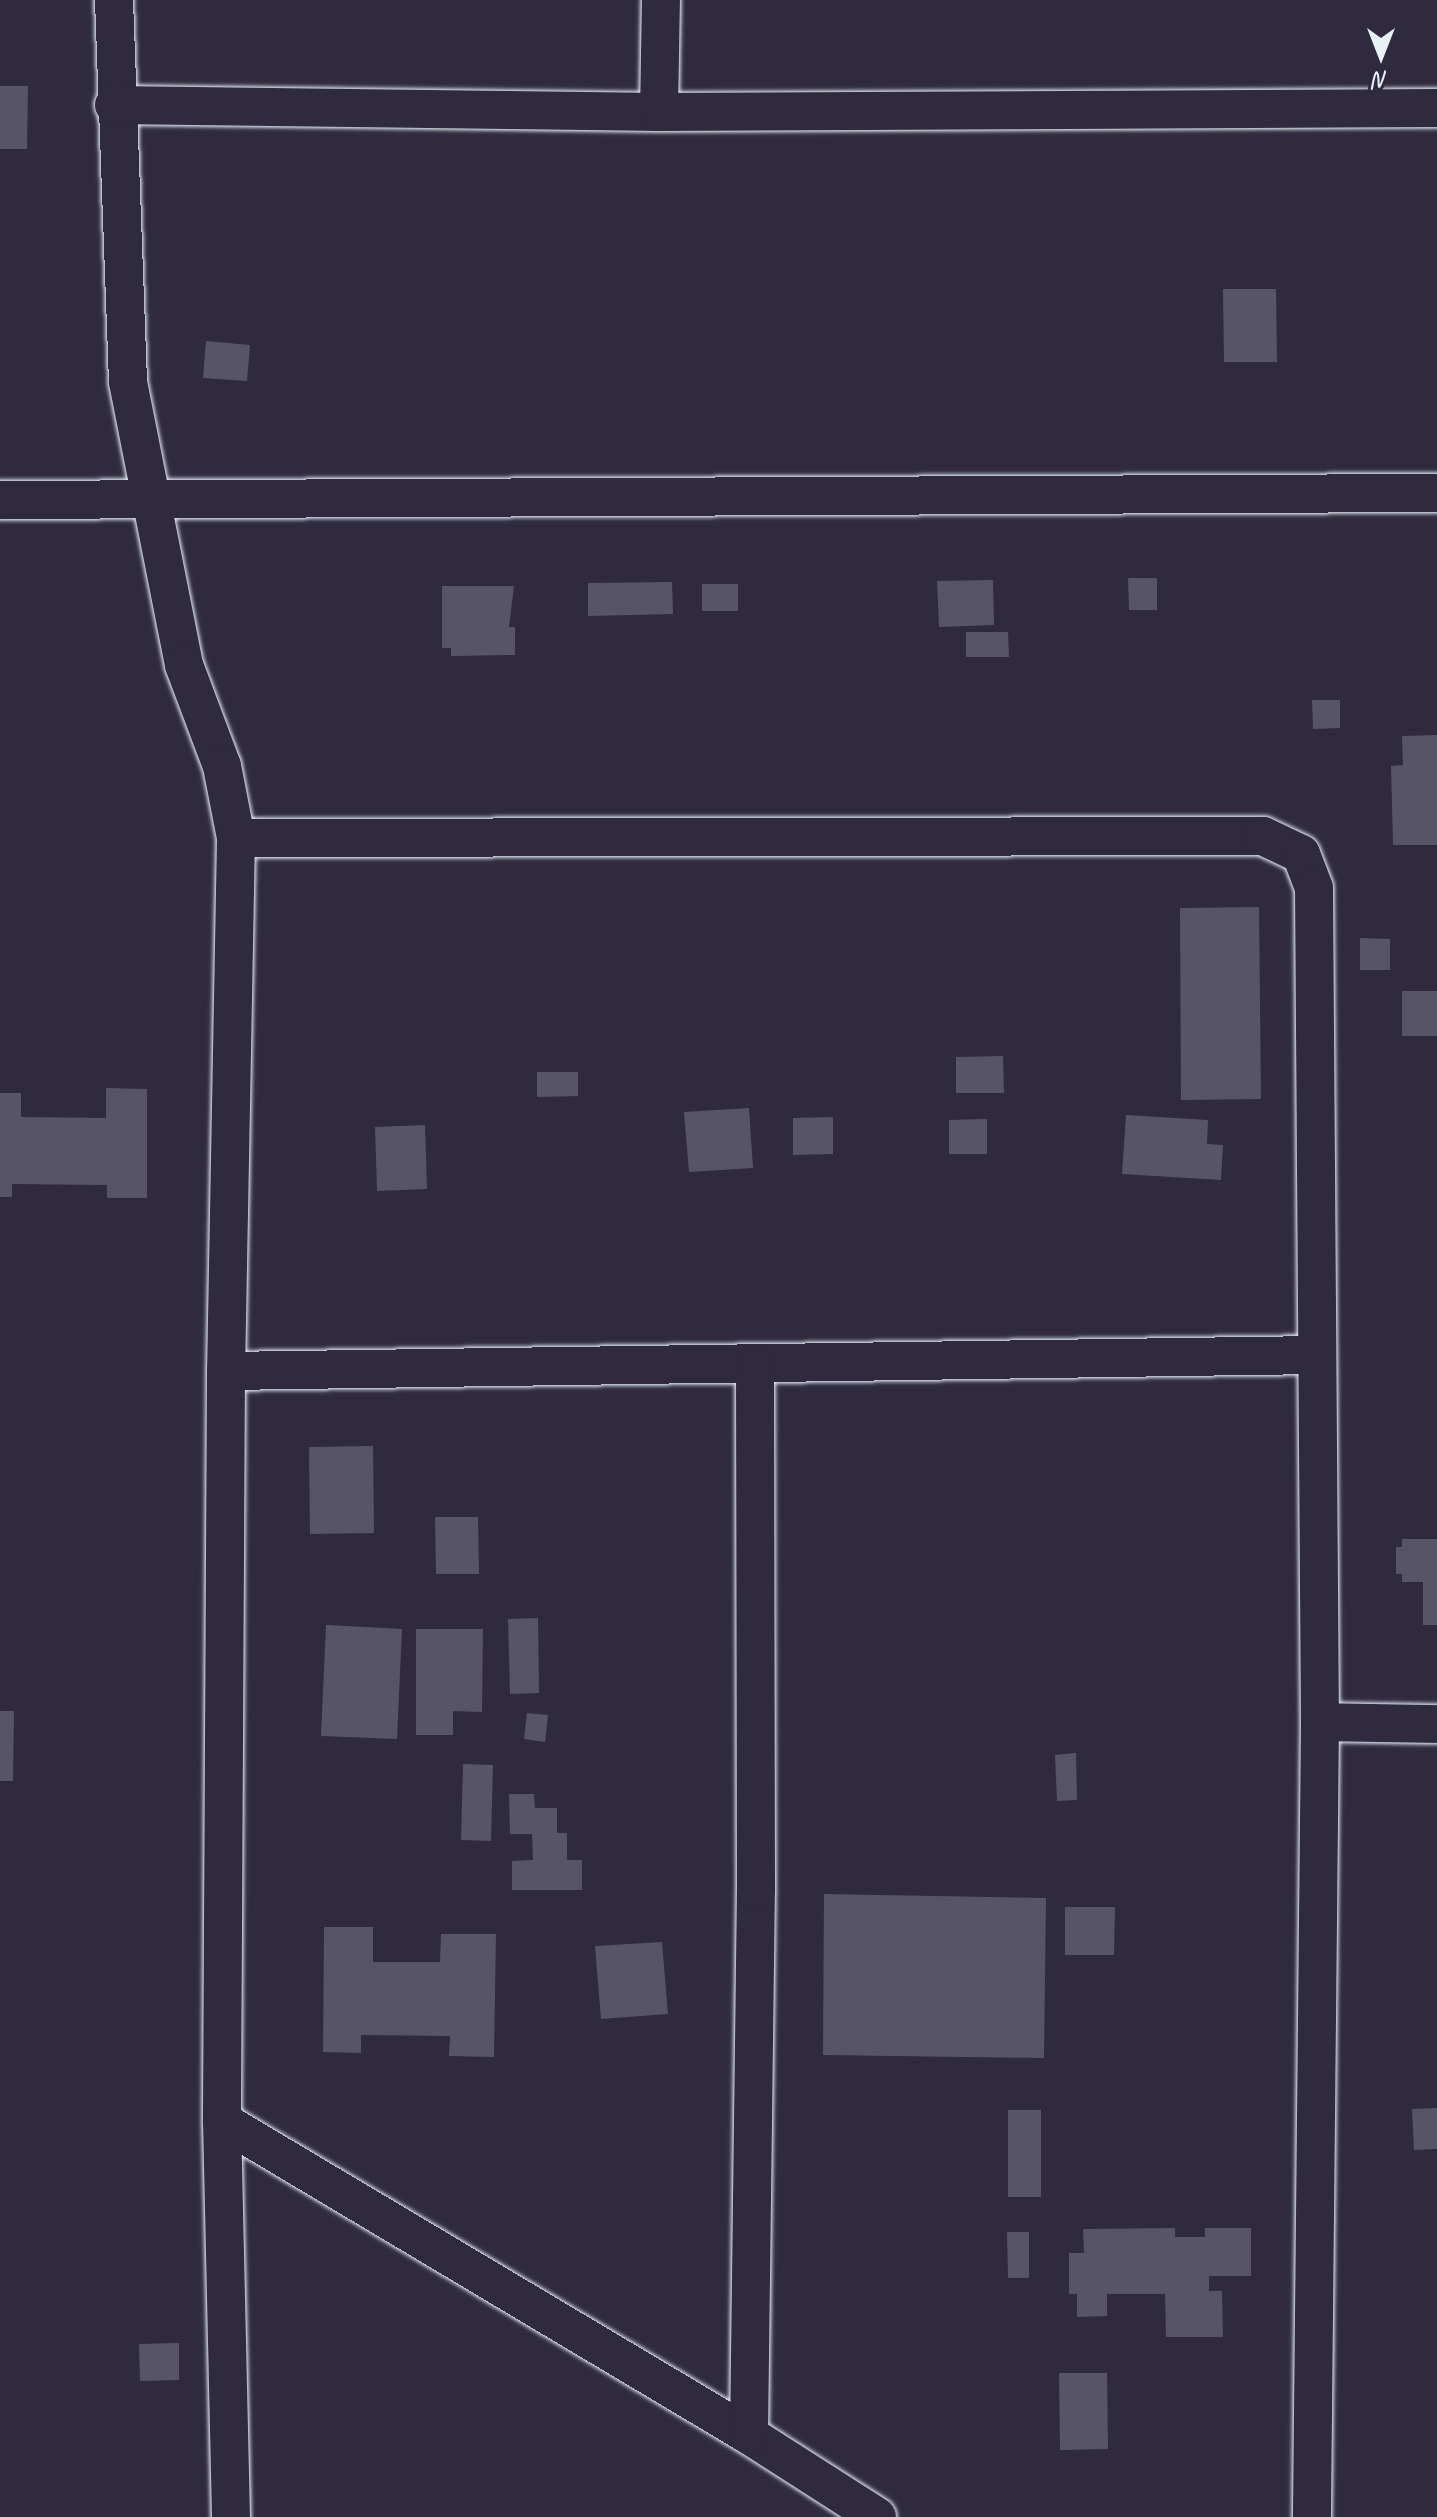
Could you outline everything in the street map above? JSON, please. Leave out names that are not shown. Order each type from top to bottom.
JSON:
[{"type":"street","points":[[114,0],[114,105],[125,352],[184,665],[222,766],[236,838],[226,1371],[222,2121],[231,2517]]},
{"type":"street","points":[[659,112],[661,0]]},
{"type":"street","points":[[114,105],[659,112],[1437,108]]},
{"type":"street","points":[[0,500],[1437,493]]},
{"type":"street","points":[[236,838],[1263,836],[1301,854],[1314,888],[1320,1722],[1312,2517]]},
{"type":"street","points":[[226,1371],[755,1367],[1316,1355]]},
{"type":"street","points":[[749,2435],[756,1889],[755,1367]]},
{"type":"street","points":[[1320,1722],[1437,1724]]},
{"type":"street","points":[[222,2121],[749,2435],[877,2517]]},
{"type":"building","points":[[0,86],[28,86],[27,149],[0,149]]},
{"type":"building","points":[[1223,289],[1276,289],[1277,362],[1224,362]]},
{"type":"building","points":[[206,341],[250,345],[247,381],[203,378]]},
{"type":"building","points":[[1128,578],[1157,578],[1157,610],[1129,610]]},
{"type":"building","points":[[993,580],[994,625],[939,627],[937,581]]},
{"type":"building","points":[[672,582],[673,614],[588,616],[588,583]]},
{"type":"building","points":[[702,584],[738,584],[738,611],[702,611]]},
{"type":"building","points":[[442,586],[514,586],[509,627],[515,627],[515,655],[451,656],[451,648],[442,648]]},
{"type":"building","points":[[966,632],[1008,632],[1009,657],[966,657]]},
{"type":"building","points":[[1312,700],[1340,700],[1340,728],[1313,729]]},
{"type":"building","points":[[1437,735],[1437,845],[1393,845],[1391,766],[1403,765],[1402,736]]},
{"type":"building","points":[[1259,907],[1261,1099],[1181,1100],[1180,908]]},
{"type":"building","points":[[1360,938],[1390,939],[1390,970],[1360,970]]},
{"type":"building","points":[[1402,991],[1437,991],[1437,1036],[1402,1036]]},
{"type":"building","points":[[1003,1056],[1004,1093],[956,1093],[956,1057]]},
{"type":"building","points":[[537,1072],[578,1072],[578,1096],[537,1097]]},
{"type":"building","points":[[106,1088],[147,1089],[147,1198],[107,1198],[107,1185],[12,1184],[12,1197],[0,1197],[0,1093],[21,1093],[21,1117],[106,1118]]},
{"type":"building","points":[[749,1108],[753,1168],[689,1172],[684,1112]]},
{"type":"building","points":[[1126,1115],[1208,1120],[1207,1144],[1223,1145],[1221,1180],[1122,1174]]},
{"type":"building","points":[[833,1117],[833,1154],[793,1155],[793,1118]]},
{"type":"building","points":[[987,1119],[987,1154],[949,1154],[949,1120]]},
{"type":"building","points":[[425,1125],[427,1189],[377,1191],[375,1127]]},
{"type":"building","points":[[373,1446],[374,1533],[310,1534],[309,1447]]},
{"type":"building","points":[[435,1517],[478,1517],[479,1574],[436,1574]]},
{"type":"building","points":[[1402,1539],[1437,1539],[1437,1625],[1423,1625],[1423,1582],[1402,1582],[1402,1574],[1396,1574],[1396,1547],[1402,1547]]},
{"type":"building","points":[[538,1618],[539,1693],[510,1694],[508,1619]]},
{"type":"building","points":[[326,1625],[402,1629],[397,1739],[321,1736]]},
{"type":"building","points":[[416,1629],[483,1629],[482,1712],[453,1711],[453,1735],[416,1735]]},
{"type":"building","points":[[0,1711],[14,1711],[13,1781],[0,1781]]},
{"type":"building","points":[[527,1713],[548,1715],[545,1742],[524,1739]]},
{"type":"building","points":[[1076,1753],[1077,1800],[1057,1801],[1055,1755]]},
{"type":"building","points":[[463,1764],[493,1765],[491,1841],[461,1840]]},
{"type":"building","points":[[509,1794],[534,1794],[535,1808],[557,1808],[557,1833],[567,1833],[567,1860],[582,1860],[582,1890],[512,1890],[512,1861],[533,1860],[532,1834],[510,1834]]},
{"type":"building","points":[[824,1894],[1046,1898],[1044,2058],[823,2055]]},
{"type":"building","points":[[1065,1907],[1115,1907],[1114,1955],[1065,1955]]},
{"type":"building","points":[[324,1927],[373,1927],[373,1962],[440,1962],[441,1934],[496,1934],[494,2057],[449,2056],[450,2036],[361,2035],[361,2053],[323,2052]]},
{"type":"building","points":[[662,1942],[668,2014],[601,2019],[595,1946]]},
{"type":"building","points":[[1437,2108],[1437,2149],[1414,2150],[1412,2109]]},
{"type":"building","points":[[1008,2110],[1041,2110],[1041,2197],[1008,2197]]},
{"type":"building","points":[[1175,2228],[1175,2237],[1205,2237],[1205,2228],[1251,2228],[1251,2276],[1209,2276],[1209,2291],[1222,2291],[1223,2337],[1166,2337],[1165,2294],[1107,2294],[1107,2316],[1077,2317],[1077,2294],[1069,2294],[1069,2253],[1084,2253],[1083,2229]]},
{"type":"building","points":[[1007,2232],[1029,2232],[1029,2278],[1008,2278]]},
{"type":"building","points":[[179,2343],[179,2380],[140,2381],[139,2344]]},
{"type":"building","points":[[1059,2373],[1107,2373],[1108,2449],[1060,2450]]}]
